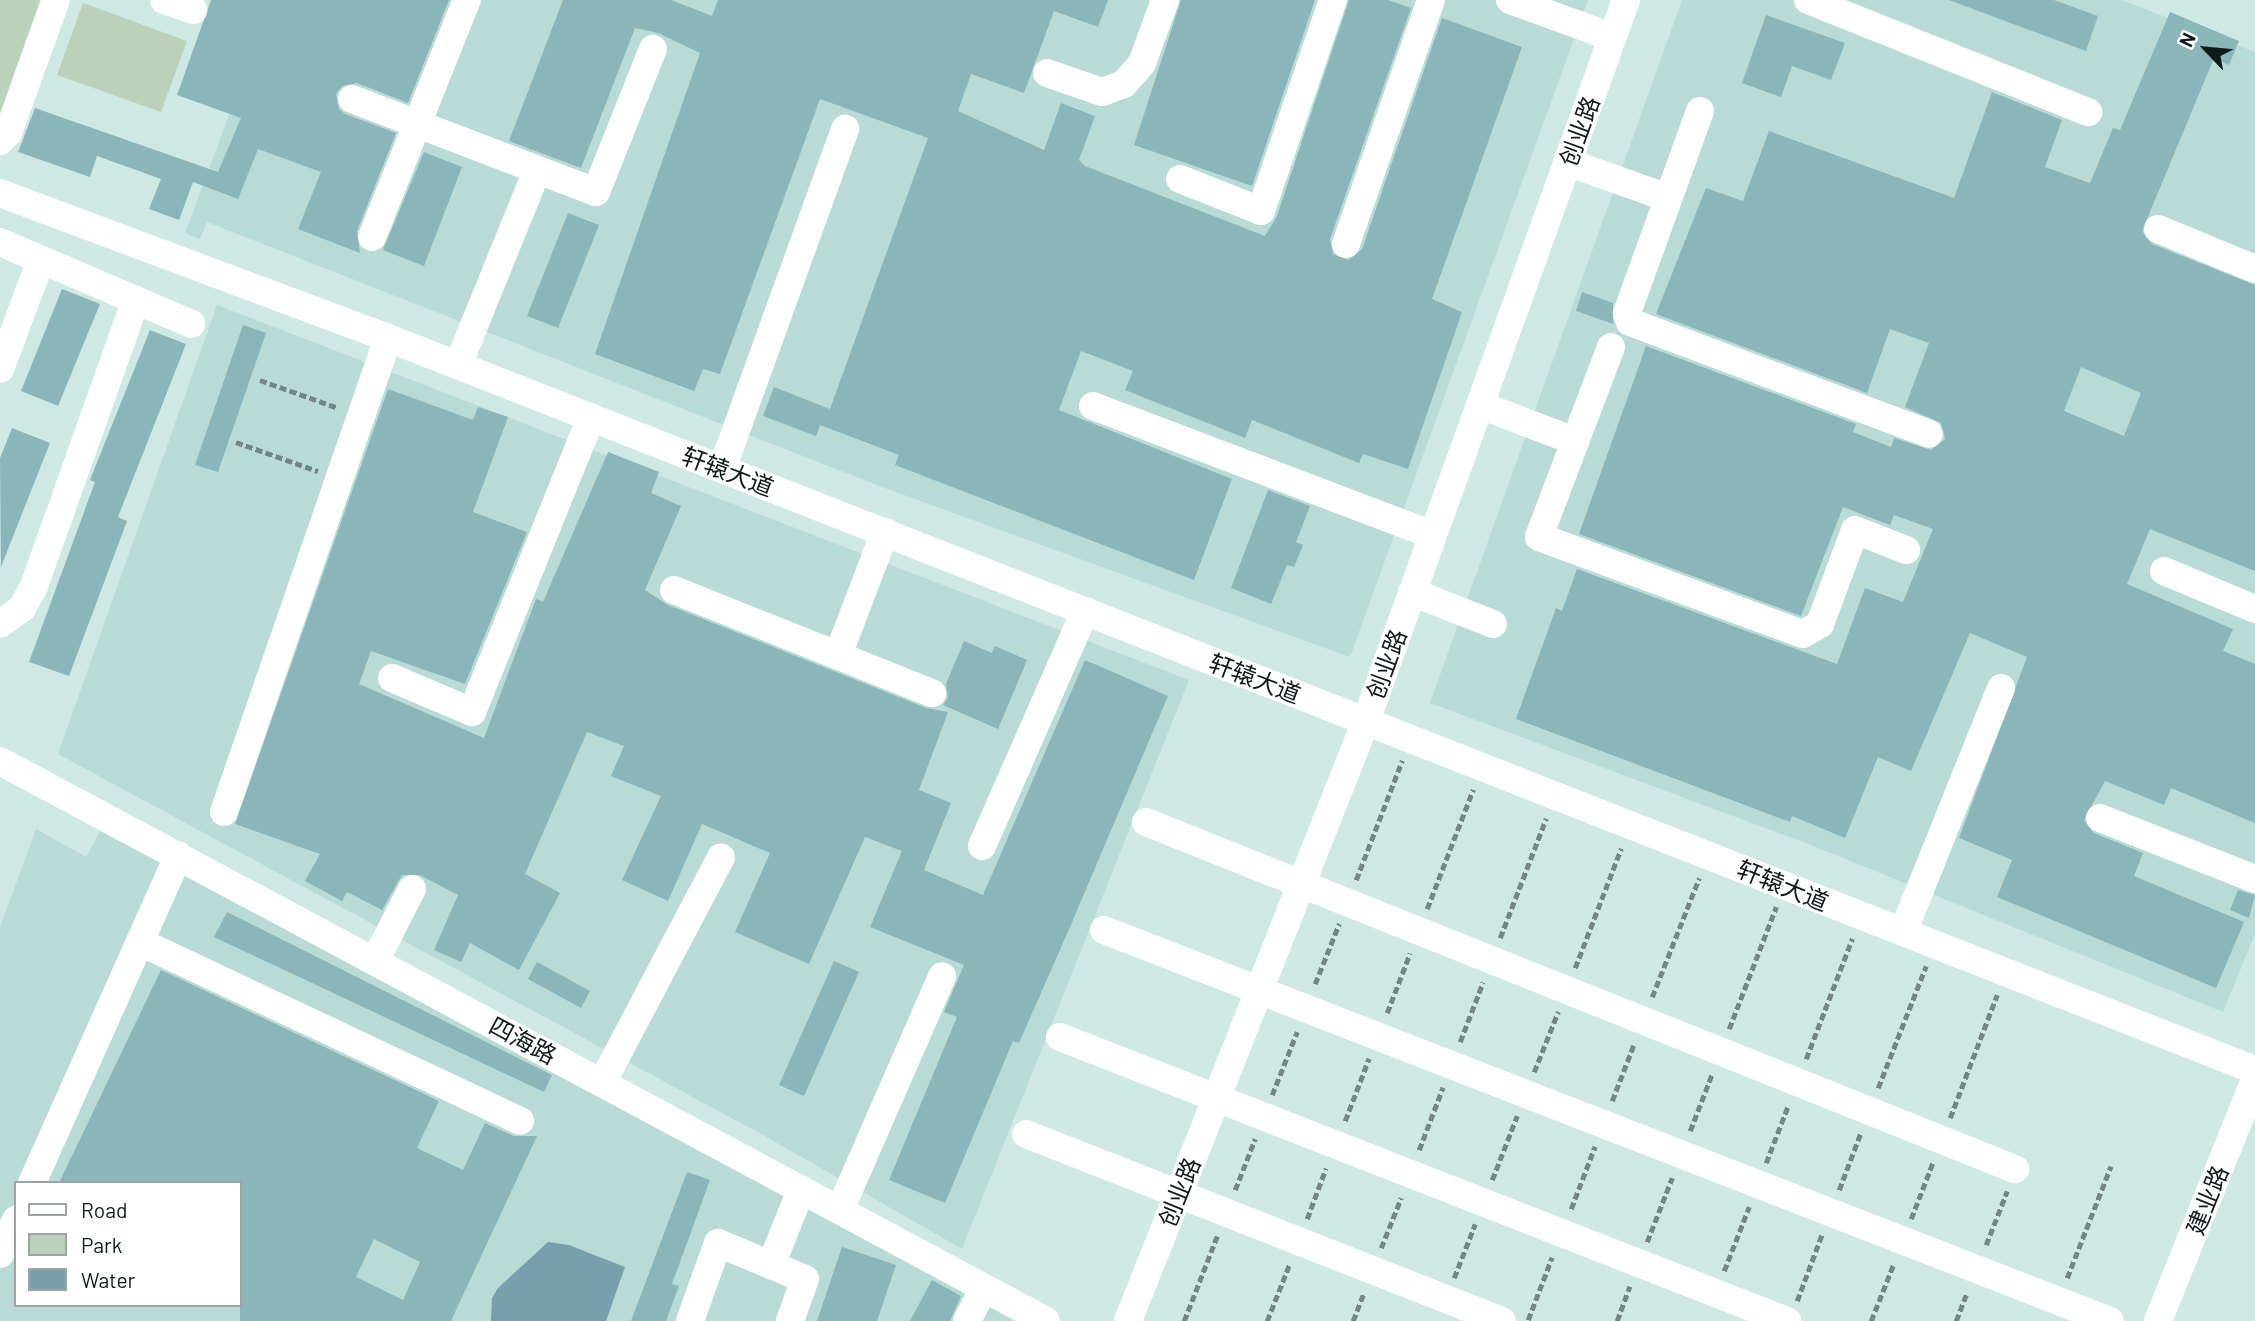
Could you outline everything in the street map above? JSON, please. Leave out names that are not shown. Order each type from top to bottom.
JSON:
[{"type":"street","points":[[0,141],[8,133],[56,0]]},
{"type":"street","points":[[164,0],[193,10]]},
{"type":"street","points":[[372,237],[467,0]]},
{"type":"street","points":[[1047,73],[1102,92],[1124,84],[1142,63],[1165,0]]},
{"type":"street","points":[[1180,178],[1261,211],[1333,0]]},
{"type":"street","points":[[1346,244],[1432,0]]},
{"type":"street","points":[[1510,0],[1612,37]]},
{"type":"street","name":"创业路","points":[[1128,1321],[1366,721],[1626,0]]},
{"type":"street","points":[[1808,0],[2088,112]]},
{"type":"street","points":[[352,99],[596,192],[653,49]]},
{"type":"street","points":[[1700,111],[1627,313],[1630,323],[1929,434]]},
{"type":"street","points":[[722,468],[845,129]]},
{"type":"street","points":[[1567,162],[1668,198]]},
{"type":"street","points":[[458,365],[537,170]]},
{"type":"street","name":"轩辕大道","points":[[0,193],[458,365],[2255,1070]]},
{"type":"street","points":[[2158,229],[2255,270]]},
{"type":"street","points":[[0,242],[191,324]]},
{"type":"street","points":[[0,369],[41,260]]},
{"type":"street","points":[[0,624],[22,608],[34,586],[136,300]]},
{"type":"street","points":[[224,812],[388,338]]},
{"type":"street","points":[[1611,347],[1539,537],[1803,634],[1820,624],[1855,530],[1906,550]]},
{"type":"street","points":[[1480,405],[1576,441]]},
{"type":"street","points":[[1093,406],[1432,535]]},
{"type":"street","points":[[393,678],[472,712],[591,417]]},
{"type":"street","points":[[838,655],[885,533]]},
{"type":"street","points":[[2164,571],[2255,609]]},
{"type":"street","points":[[674,590],[932,693]]},
{"type":"street","points":[[1412,592],[1493,624]]},
{"type":"street","points":[[982,846],[1086,611]]},
{"type":"street","points":[[1903,932],[2001,688]]},
{"type":"street","name":"四海路","points":[[0,761],[1046,1321]]},
{"type":"street","points":[[2099,818],[2255,879]]},
{"type":"street","points":[[1146,822],[2015,1169]]},
{"type":"street","points":[[33,1181],[179,855]]},
{"type":"street","points":[[602,1083],[721,857]]},
{"type":"street","points":[[375,961],[412,889]]},
{"type":"street","points":[[1104,930],[2110,1321]]},
{"type":"street","points":[[140,942],[520,1121]]},
{"type":"street","points":[[840,1210],[942,976]]},
{"type":"street","points":[[1060,1037],[1787,1321]]},
{"type":"street","name":"建业路","points":[[2158,1321],[2255,1080]]},
{"type":"street","points":[[1026,1134],[1502,1321]]},
{"type":"street","points":[[771,1265],[802,1190]]},
{"type":"street","points":[[0,1254],[14,1223]]},
{"type":"street","points":[[690,1321],[718,1244],[805,1279],[790,1321]]},
{"type":"street","points":[[967,1321],[984,1288]]},
{"type":"path","points":[[260,380],[361,416]]},
{"type":"path","points":[[236,442],[339,479]]},
{"type":"path","points":[[1527,1321],[1707,855]]},
{"type":"path","points":[[1617,1321],[1784,885]]},
{"type":"path","points":[[1715,1293],[1861,916]]},
{"type":"path","points":[[2058,1301],[2111,1166]]},
{"type":"shaded area","points":[[272,0],[1588,0],[1350,657],[882,487],[207,222],[200,239],[185,233]]},
{"type":"shaded area","points":[[1682,0],[2122,0],[2255,52],[2255,934],[2223,1012],[1811,845],[1430,703]]},
{"type":"shaded area","points":[[217,305],[1189,680],[962,1249],[763,1135],[58,754]]},
{"type":"shaded area","points":[[36,829],[86,857],[100,831],[695,1145],[1014,1321],[0,1321],[0,927]]},
{"type":"green space","points":[[0,0],[40,0],[0,114]]},
{"type":"green space","points":[[83,3],[187,41],[161,112],[57,75]]},
{"type":"water","points":[[548,1242],[569,1245],[625,1267],[606,1321],[491,1321],[492,1298],[498,1288]]},
{"type":"building","points":[[211,0],[449,0],[408,103],[357,83],[342,86],[336,94],[339,109],[345,114],[396,133],[357,231],[360,253],[298,229],[321,172],[258,149],[238,199],[193,182],[179,220],[149,209],[161,179],[97,156],[90,177],[18,152],[35,108],[218,172],[241,118],[177,95]]},
{"type":"building","points":[[563,0],[671,0],[712,16],[718,0],[1108,0],[1098,27],[1054,11],[1024,93],[971,74],[958,111],[1044,150],[1061,103],[1095,116],[1079,160],[1085,166],[1265,236],[1277,216],[1349,0],[1388,0],[1411,8],[1330,239],[1333,254],[1348,260],[1362,249],[1442,18],[1522,47],[1432,299],[1462,312],[1408,469],[1363,454],[1359,463],[1252,420],[1245,438],[1125,390],[1133,371],[1081,351],[1059,410],[1232,479],[1194,580],[895,465],[899,455],[820,425],[816,436],[763,416],[774,387],[830,409],[928,138],[820,99],[720,374],[703,369],[694,391],[595,354],[700,53],[658,33],[635,28],[581,168],[509,141]]},
{"type":"building","points":[[1181,0],[1315,0],[1252,186],[1134,145]]},
{"type":"building","points":[[1949,0],[2054,0],[2098,16],[2086,51]]},
{"type":"building","points":[[2170,12],[2239,41],[2229,65],[2214,58],[2142,231],[2152,244],[2255,285],[2255,571],[2150,529],[2127,584],[2233,629],[2223,651],[2255,664],[2255,823],[2171,788],[2164,805],[2105,781],[2084,820],[2094,833],[2143,853],[2134,876],[2244,922],[2216,988],[1997,897],[2012,860],[1959,838],[2027,657],[1970,633],[1911,771],[1878,757],[1845,838],[1792,816],[1790,822],[1516,719],[1556,608],[1562,611],[1577,569],[1837,664],[1865,588],[1903,602],[1933,529],[1894,515],[1890,525],[1843,507],[1801,616],[1579,534],[1646,346],[1856,424],[1853,432],[1891,447],[1894,438],[1931,450],[1945,439],[1941,423],[1905,407],[1929,343],[1890,329],[1867,393],[1656,314],[1706,188],[1743,201],[1769,131],[1954,198],[1992,92],[2062,120],[2045,167],[2090,183],[2113,128],[2120,130]],"holes":[[[2081,367],[2141,393],[2124,436],[2064,411]]]},
{"type":"building","points":[[1766,15],[1845,43],[1831,80],[1792,66],[1781,97],[1742,83]]},
{"type":"building","points":[[424,152],[462,167],[424,266],[383,250]]},
{"type":"building","points":[[568,213],[599,225],[558,328],[527,316]]},
{"type":"building","points":[[62,289],[100,304],[58,406],[21,391]]},
{"type":"building","points":[[1582,292],[1613,303],[1613,324],[1576,311]]},
{"type":"building","points":[[243,325],[266,333],[218,472],[195,465]]},
{"type":"building","points":[[150,330],[186,344],[118,517],[127,521],[69,676],[29,662],[95,482],[90,480]]},
{"type":"building","points":[[388,389],[473,420],[478,407],[508,417],[473,512],[527,532],[465,684],[371,651],[359,684],[484,738],[536,599],[543,602],[608,452],[659,472],[651,493],[681,506],[645,590],[668,605],[926,708],[948,712],[919,790],[951,803],[924,870],[983,895],[1085,660],[1168,696],[1019,1043],[1013,1041],[945,1203],[889,1180],[957,1017],[944,1012],[964,965],[870,927],[902,851],[865,837],[809,964],[735,932],[770,853],[702,824],[668,901],[622,880],[661,796],[611,776],[624,746],[587,732],[525,874],[560,893],[519,970],[470,943],[461,962],[434,950],[458,895],[420,875],[402,875],[382,910],[347,892],[342,901],[305,881],[320,854],[235,824]]},
{"type":"building","points":[[12,428],[50,443],[1,567],[0,458]]},
{"type":"building","points":[[1268,490],[1310,506],[1296,542],[1303,545],[1294,567],[1287,565],[1271,604],[1231,588]]},
{"type":"building","points":[[964,641],[992,653],[995,646],[1027,660],[998,729],[943,705],[948,698],[946,684]]},
{"type":"building","points":[[2238,890],[2255,895],[2249,918],[2230,910]]},
{"type":"building","points":[[227,912],[552,1075],[544,1092],[214,937]]},
{"type":"building","points":[[834,961],[859,972],[804,1096],[779,1085]]},
{"type":"building","points":[[537,962],[590,991],[581,1008],[528,979]]},
{"type":"building","points":[[161,970],[439,1101],[417,1148],[463,1170],[485,1123],[514,1136],[537,1136],[451,1321],[240,1321],[242,1181],[60,1181]],"holes":[[[374,1239],[420,1262],[403,1300],[356,1277]]]},
{"type":"building","points":[[687,1172],[710,1180],[672,1284],[679,1286],[666,1321],[631,1321]]},
{"type":"building","points":[[842,1247],[896,1265],[877,1321],[817,1321]]},
{"type":"building","points":[[932,1280],[961,1296],[950,1321],[910,1321]]}]
